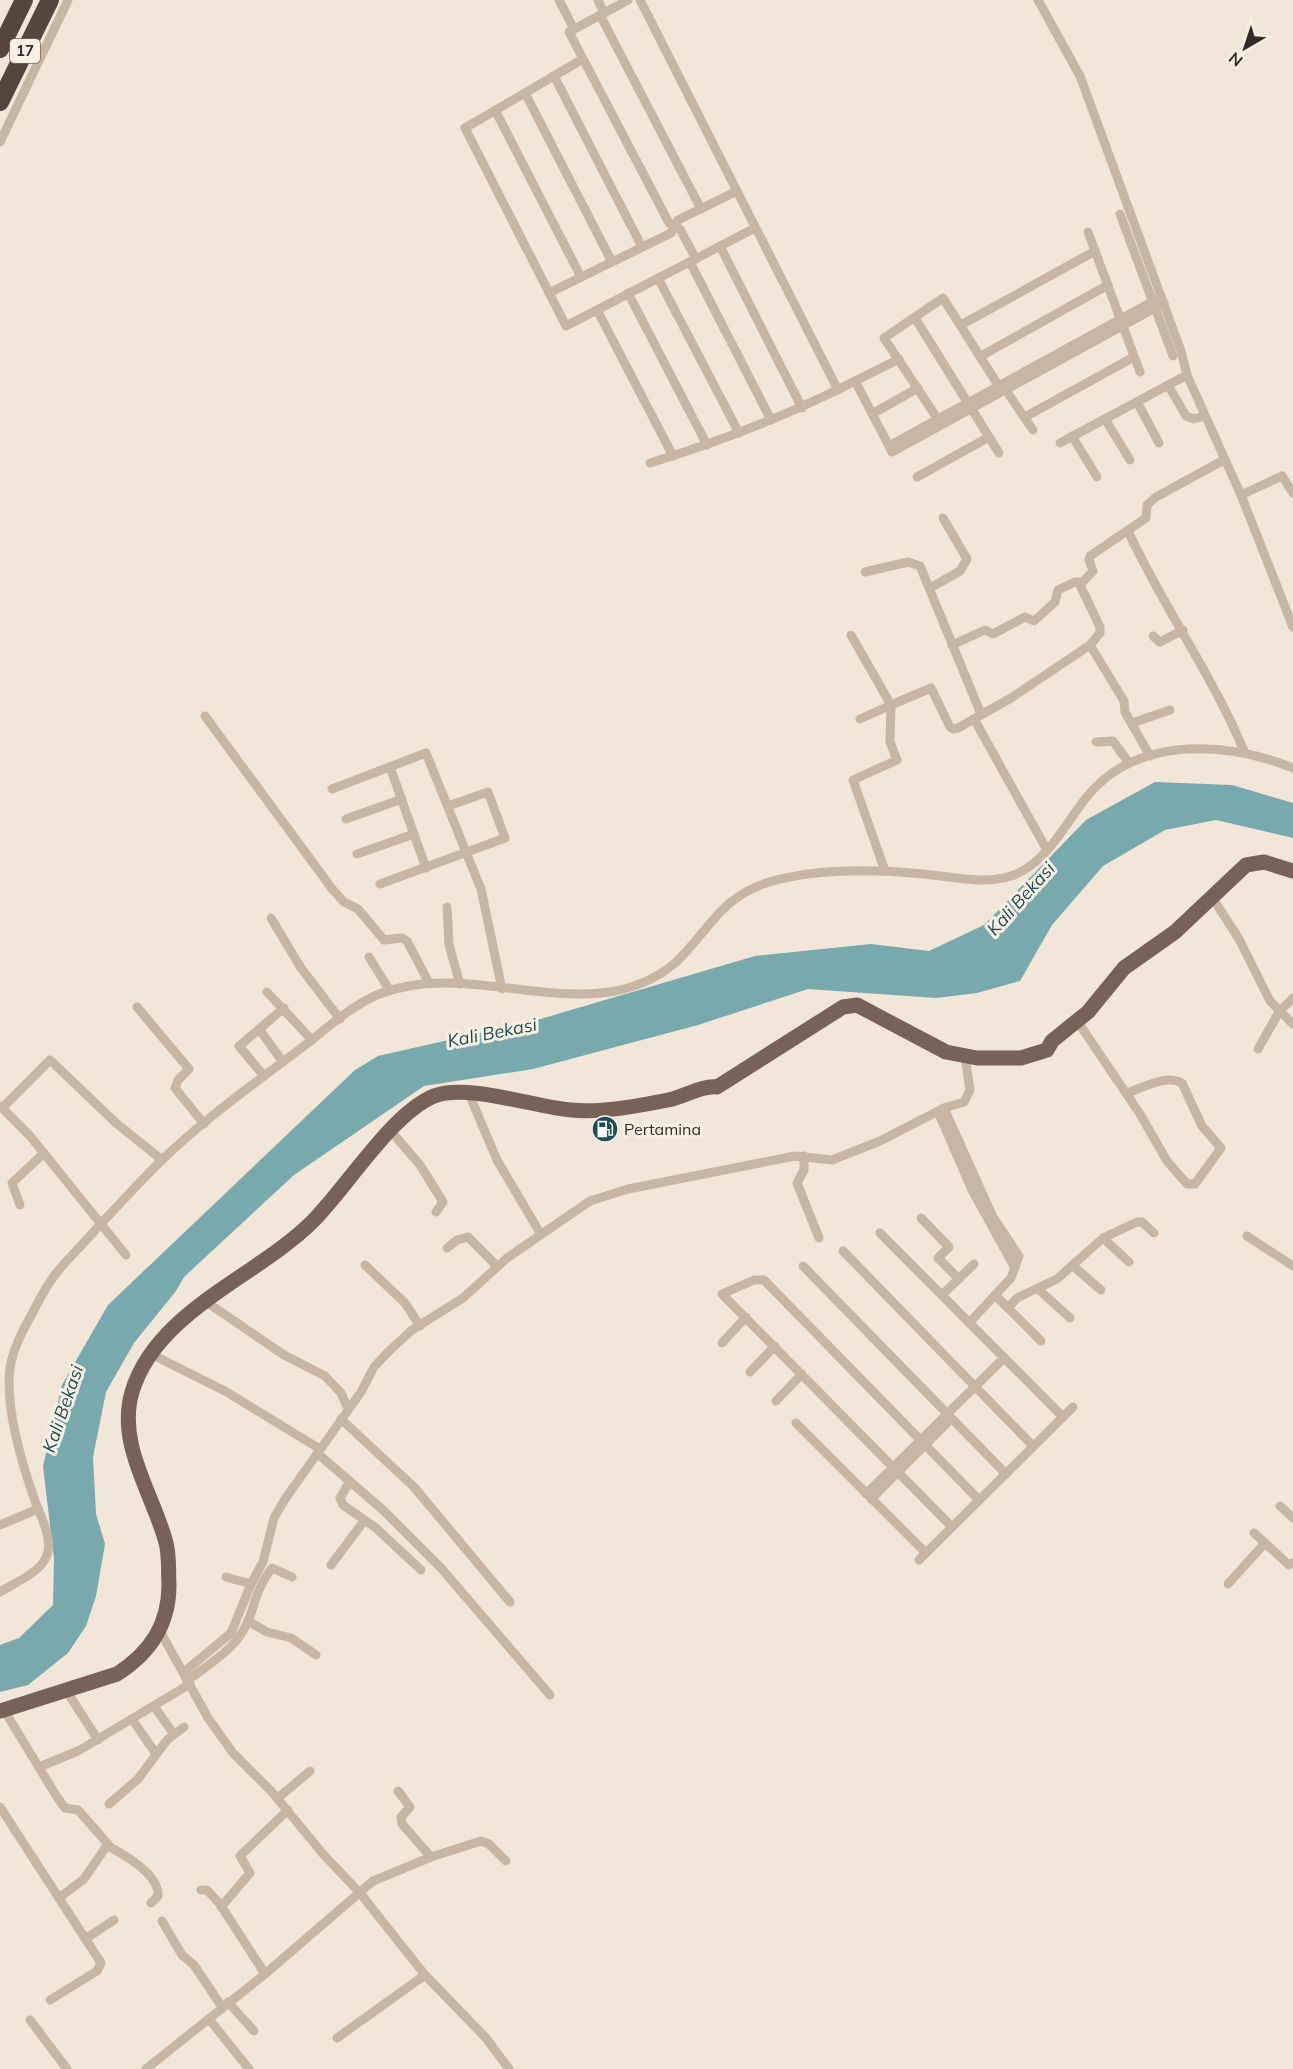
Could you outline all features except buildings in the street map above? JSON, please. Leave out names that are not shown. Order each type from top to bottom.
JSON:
[{"type":"highway","name":"17","points":[[0,49],[24,0]]},
{"type":"highway","name":"17","points":[[0,102],[50,0]]},
{"type":"main road","points":[[2,1711],[117,1674],[142,1656],[160,1631],[168,1605],[166,1542],[137,1463],[128,1427],[132,1392],[140,1369],[175,1328],[205,1301],[303,1230],[390,1130],[415,1107],[435,1096],[458,1092],[571,1110],[669,1100],[709,1086],[717,1087],[843,1007],[857,1005],[921,1038],[930,1046],[965,1056],[1021,1058],[1047,1050],[1052,1041],[1078,1022],[1124,968],[1175,932],[1246,865],[1264,861],[1293,871]]},
{"type":"street","points":[[0,142],[68,0]]},
{"type":"street","points":[[559,0],[574,29]]},
{"type":"street","points":[[598,0],[602,14],[701,209]]},
{"type":"street","points":[[628,0],[569,32],[669,223],[680,229],[771,420]]},
{"type":"street","points":[[1038,0],[1080,76],[1158,302],[1173,356]]},
{"type":"street","points":[[644,2],[838,390]]},
{"type":"street","points":[[583,58],[465,128],[566,326],[755,228]]},
{"type":"street","points":[[554,76],[642,247]]},
{"type":"street","points":[[525,93],[612,262]]},
{"type":"street","points":[[495,110],[581,277]]},
{"type":"street","points":[[549,293],[670,232],[678,220],[737,191]]},
{"type":"street","points":[[1120,214],[1187,375],[1289,599],[1293,627]]},
{"type":"street","points":[[1088,232],[1140,372]]},
{"type":"street","points":[[720,246],[802,408]]},
{"type":"street","points":[[961,325],[1095,251]]},
{"type":"street","points":[[658,278],[739,433]]},
{"type":"street","points":[[981,356],[1108,285]]},
{"type":"street","points":[[628,293],[707,446]]},
{"type":"street","points":[[937,418],[885,338],[944,298],[1001,387],[1033,430]]},
{"type":"street","points":[[855,381],[892,452],[969,405],[1158,302]]},
{"type":"street","points":[[597,310],[673,456]]},
{"type":"street","points":[[915,318],[999,453]]},
{"type":"street","points":[[1025,417],[1134,357]]},
{"type":"street","points":[[650,463],[707,446],[802,408],[899,359]]},
{"type":"street","points":[[1060,443],[1187,375]]},
{"type":"street","points":[[1168,385],[1186,416],[1194,419],[1205,416]]},
{"type":"street","points":[[872,414],[918,388]]},
{"type":"street","points":[[1137,402],[1159,443]]},
{"type":"street","points":[[889,446],[937,418],[969,405]]},
{"type":"street","points":[[1105,419],[1130,460]]},
{"type":"street","points":[[1072,436],[1097,477]]},
{"type":"street","points":[[917,477],[989,437]]},
{"type":"street","points":[[860,719],[931,688],[951,728],[955,729],[1011,698],[1090,645],[1100,633],[1100,627],[1080,587],[1081,582],[1093,571],[1090,556],[1146,518],[1147,505],[1156,497],[1224,459]]},
{"type":"street","points":[[1241,495],[1282,476],[1293,493]]},
{"type":"street","points":[[930,588],[960,571],[967,559],[943,518]]},
{"type":"street","points":[[1128,531],[1157,591],[1183,630],[1230,717],[1244,752]]},
{"type":"street","points":[[865,572],[915,562],[924,571],[978,716],[1047,850]]},
{"type":"street","points":[[952,645],[985,630],[993,634],[1024,617],[1034,621],[1055,602],[1058,590],[1074,582],[1081,582]]},
{"type":"street","points":[[1153,636],[1160,642],[1183,630]]},
{"type":"street","points":[[851,635],[891,705],[890,741],[897,760],[853,780],[885,872]]},
{"type":"street","points":[[1090,645],[1124,701],[1125,712],[1150,756]]},
{"type":"street","points":[[1131,723],[1170,710]]},
{"type":"street","points":[[205,716],[333,890],[344,902],[358,909],[384,940],[402,938],[407,941],[429,983]]},
{"type":"street","points":[[1096,742],[1113,741],[1129,763]]},
{"type":"street","points":[[0,1592],[45,1561],[48,1541],[18,1440],[5,1372],[23,1329],[50,1281],[162,1160],[264,1076],[366,1001],[390,991],[429,983],[577,994],[618,990],[640,983],[672,966],[716,914],[729,902],[757,886],[820,873],[885,872],[993,880],[1022,871],[1047,850],[1096,786],[1129,763],[1150,756],[1192,748],[1244,752],[1293,768]]},
{"type":"street","points":[[333,789],[426,753],[481,889],[502,989]]},
{"type":"street","points":[[390,767],[426,868]]},
{"type":"street","points":[[380,884],[467,854],[505,837],[489,792],[448,806]]},
{"type":"street","points":[[346,819],[402,799]]},
{"type":"street","points":[[357,854],[414,834]]},
{"type":"street","points":[[1212,897],[1239,939],[1260,985],[1279,1012],[1293,1024]]},
{"type":"street","points":[[447,907],[449,945],[460,984]]},
{"type":"street","points":[[271,918],[301,968],[340,1018]]},
{"type":"street","points":[[369,957],[390,991]]},
{"type":"street","points":[[267,992],[312,1040]]},
{"type":"street","points":[[1258,1049],[1279,1012],[1293,998]]},
{"type":"street","points":[[137,1007],[189,1069],[176,1084],[176,1089],[204,1124]]},
{"type":"street","points":[[264,1076],[238,1048],[284,1008]]},
{"type":"street","points":[[1078,1022],[1127,1093],[1173,1170],[1187,1184],[1195,1184],[1219,1155],[1221,1148],[1202,1126],[1182,1083],[1174,1079],[1167,1080],[1127,1093]]},
{"type":"street","points":[[259,1029],[283,1062]]},
{"type":"street","points":[[39,1767],[78,1751],[154,1706],[235,1644],[248,1621],[267,1565],[274,1518],[318,1451],[361,1392],[374,1367],[412,1330],[463,1298],[497,1266],[540,1233],[590,1202],[619,1192],[804,1156],[832,1160],[880,1141],[941,1110],[964,1102],[969,1095],[970,1080],[965,1056]]},
{"type":"street","points":[[126,1255],[44,1153],[1,1107],[46,1061],[50,1060],[116,1123],[162,1160]]},
{"type":"street","points":[[469,1094],[497,1160],[540,1233]]},
{"type":"street","points":[[941,1110],[1015,1268],[1011,1278],[969,1323]]},
{"type":"street","points":[[390,1130],[420,1165],[441,1199],[442,1206],[436,1212]]},
{"type":"street","points":[[20,1205],[12,1183],[44,1153]]},
{"type":"street","points":[[804,1156],[804,1170],[797,1183],[819,1238]]},
{"type":"street","points":[[921,1218],[949,1247],[938,1258],[959,1279]]},
{"type":"street","points":[[1008,1308],[1017,1298],[1057,1279],[1103,1238],[1137,1222],[1142,1222],[1154,1233]]},
{"type":"street","points":[[880,1233],[1062,1417]]},
{"type":"street","points":[[1247,1236],[1293,1266]]},
{"type":"street","points":[[447,1248],[457,1240],[468,1237],[497,1266]]},
{"type":"street","points":[[1103,1238],[1129,1262]]},
{"type":"street","points":[[843,1251],[1033,1446]]},
{"type":"street","points":[[942,1295],[974,1264]]},
{"type":"street","points":[[365,1265],[405,1303],[420,1326]]},
{"type":"street","points":[[802,1266],[1006,1473]]},
{"type":"street","points":[[1073,1266],[1101,1290]]},
{"type":"street","points":[[952,1527],[722,1294],[754,1280],[764,1280],[979,1500]]},
{"type":"street","points":[[1038,1289],[1070,1318]]},
{"type":"street","points":[[995,1295],[1041,1341]]},
{"type":"street","points":[[205,1301],[284,1355],[325,1376],[341,1393],[348,1409]]},
{"type":"street","points":[[722,1343],[746,1317]]},
{"type":"street","points":[[750,1372],[775,1346]]},
{"type":"street","points":[[151,1354],[225,1392],[318,1451],[441,1568],[550,1695]]},
{"type":"street","points":[[869,1496],[1006,1360]]},
{"type":"street","points":[[776,1401],[802,1374]]},
{"type":"street","points":[[796,1423],[869,1496],[922,1556],[1072,1407]]},
{"type":"street","points":[[341,1419],[414,1487],[510,1602]]},
{"type":"street","points":[[350,1481],[340,1501],[376,1528],[421,1570]]},
{"type":"street","points":[[1280,1506],[1293,1518]]},
{"type":"street","points":[[0,1525],[38,1509]]},
{"type":"street","points":[[331,1565],[364,1521]]},
{"type":"street","points":[[1254,1533],[1289,1565],[1293,1563]]},
{"type":"street","points":[[1228,1584],[1265,1543]]},
{"type":"street","points":[[267,1565],[292,1576]]},
{"type":"street","points":[[187,1679],[231,1633],[251,1584],[267,1565]]},
{"type":"street","points":[[226,1577],[251,1584]]},
{"type":"street","points":[[248,1621],[267,1632],[291,1638],[316,1655]]},
{"type":"street","points":[[160,1631],[208,1718],[233,1754],[278,1798],[323,1854],[360,1893],[425,1976],[486,2038],[509,2069]]},
{"type":"street","points":[[66,1690],[98,1740]]},
{"type":"street","points":[[154,1706],[173,1733]]},
{"type":"street","points":[[2,1711],[65,1808],[78,1810],[108,1846],[150,1876],[159,1891],[158,1896],[151,1903]]},
{"type":"street","points":[[132,1719],[156,1754]]},
{"type":"street","points":[[109,1804],[138,1779],[173,1733],[184,1726]]},
{"type":"street","points":[[278,1798],[310,1771]]},
{"type":"street","points":[[398,1791],[410,1807],[401,1817],[402,1824],[431,1857]]},
{"type":"street","points":[[0,1807],[86,1939],[100,1967],[50,2000]]},
{"type":"street","points":[[221,1907],[250,1873],[239,1857],[288,1810]]},
{"type":"street","points":[[146,2069],[387,1873],[481,1841],[489,1844],[506,1861]]},
{"type":"street","points":[[59,1898],[84,1880],[108,1846]]},
{"type":"street","points":[[201,1890],[207,1890],[221,1907],[265,1974]]},
{"type":"street","points":[[86,1939],[114,1920]]},
{"type":"street","points":[[162,1921],[182,1954],[194,1965],[225,2005],[254,2031]]},
{"type":"street","points":[[337,2038],[425,1976]]},
{"type":"street","points":[[209,2019],[249,2069]]},
{"type":"street","points":[[30,2020],[66,2069]]},
{"type":"water","name":"Kali Bekasi","points":[[1155,782],[1232,785],[1293,803],[1293,838],[1216,820],[1165,830],[1103,866],[1052,925],[1020,981],[977,993],[936,998],[808,989],[698,1025],[533,1069],[424,1086],[294,1175],[184,1277],[176,1291],[134,1343],[106,1392],[93,1457],[96,1514],[105,1544],[96,1596],[86,1626],[68,1653],[28,1685],[0,1692],[0,1645],[19,1638],[53,1605],[54,1559],[43,1466],[62,1385],[108,1305],[355,1070],[378,1056],[537,1020],[755,956],[871,944],[929,951],[984,925],[1086,820]]},
{"type":"place","name":"Pertamina","points":[[605,1129]]}]
